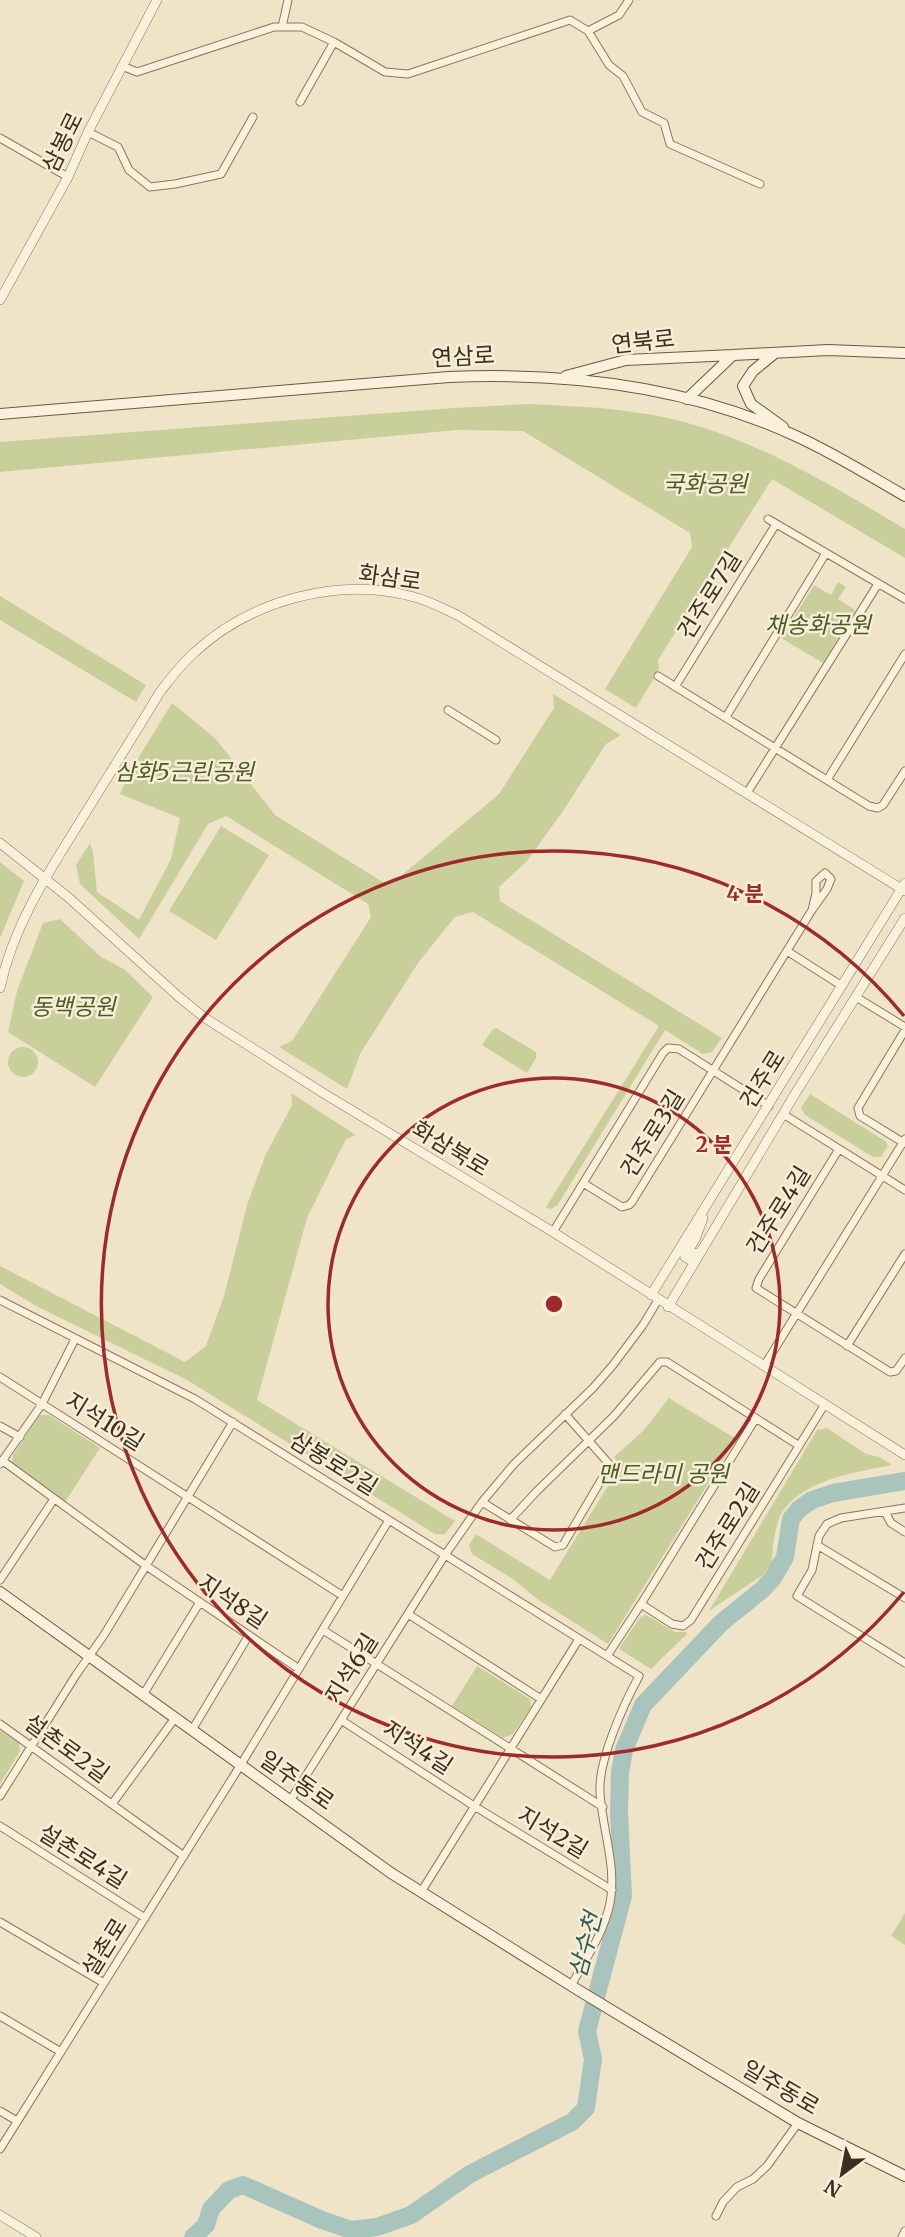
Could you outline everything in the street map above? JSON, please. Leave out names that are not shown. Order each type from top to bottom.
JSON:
[{"type":"main road","name":"연북로","points":[[558,378],[626,360],[828,350],[905,353]]},
{"type":"main road","points":[[775,353],[753,371],[743,386],[751,404],[797,436]]},
{"type":"main road","points":[[687,399],[733,355]]},
{"type":"main road","name":"연삼로","points":[[0,414],[449,377],[512,375],[558,378],[631,386],[687,399],[749,418],[797,436],[905,496]]},
{"type":"main road","name":"일주동로","points":[[0,1592],[289,1801],[421,1892],[574,1988],[799,2123],[905,2176]]},
{"type":"street","name":"삼봉로","points":[[0,300],[68,177],[88,132],[157,0]]},
{"type":"street","points":[[282,27],[288,0]]},
{"type":"street","points":[[588,31],[619,15],[629,0]]},
{"type":"street","points":[[122,66],[137,72],[274,27],[302,27],[385,72],[408,74],[570,20],[588,31],[608,65],[623,76],[642,112],[664,123],[670,144],[760,184]]},
{"type":"street","points":[[300,102],[334,42]]},
{"type":"street","points":[[88,132],[118,146],[129,170],[150,187],[221,174],[253,117]]},
{"type":"street","points":[[1,142],[68,177]]},
{"type":"street","points":[[768,519],[905,599]]},
{"type":"street","name":"건주로7길","points":[[675,687],[776,524]]},
{"type":"street","points":[[726,717],[826,553]]},
{"type":"street","points":[[747,793],[878,584]]},
{"type":"street","name":"화삼로","points":[[0,988],[20,924],[44,879],[160,692],[178,669],[197,650],[226,628],[250,615],[298,597],[333,590],[384,590],[432,603],[459,616],[904,887]]},
{"type":"street","points":[[827,780],[905,654]]},
{"type":"street","points":[[658,676],[869,806],[878,808],[885,803],[905,771]]},
{"type":"street","points":[[448,710],[496,740]]},
{"type":"street","name":"화삼북로","points":[[0,843],[68,897],[179,998],[205,1018],[334,1100],[553,1232],[905,1454]]},
{"type":"street","points":[[713,1071],[831,883],[829,875],[825,873],[816,881],[812,910]]},
{"type":"street","name":"건주로","points":[[445,1555],[482,1502],[508,1471],[593,1388],[623,1353],[710,1200],[904,887]]},
{"type":"street","name":"건주로","points":[[668,1307],[783,1114],[905,918]]},
{"type":"street","points":[[787,951],[842,986]]},
{"type":"street","points":[[764,1366],[904,1142],[860,1115],[858,1108],[905,1029],[856,997]]},
{"type":"street","name":"건주로3길","points":[[553,1232],[666,1050],[679,1049],[769,1106]]},
{"type":"street","name":"건주로3길","points":[[583,1183],[622,1207],[629,1206],[713,1071]]},
{"type":"street","points":[[783,1114],[905,1190]]},
{"type":"street","name":"건주로4길","points":[[839,1149],[756,1284],[756,1289],[890,1372],[896,1371],[905,1357]]},
{"type":"street","points":[[705,1245],[693,1257],[686,1259],[685,1255],[696,1237],[710,1200]]},
{"type":"street","points":[[847,1346],[905,1254]]},
{"type":"street","name":"삼봉로2길","points":[[0,1300],[161,1381],[233,1422],[639,1676]]},
{"type":"street","points":[[75,1339],[42,1404],[1,1463],[145,1565]]},
{"type":"street","points":[[510,1520],[623,1406],[660,1362],[667,1362],[798,1445]]},
{"type":"street","name":"지석10길","points":[[0,1377],[189,1497]]},
{"type":"street","name":"건주로2길","points":[[641,1604],[676,1625],[683,1626],[688,1623],[825,1404]]},
{"type":"street","points":[[482,1502],[555,1547],[563,1545],[610,1467],[608,1461],[565,1414]]},
{"type":"street","name":"건주로2길","points":[[607,1656],[755,1418]]},
{"type":"street","points":[[0,1796],[189,1497],[233,1422]]},
{"type":"street","points":[[0,1426],[20,1437]]},
{"type":"street","points":[[189,1497],[343,1596]]},
{"type":"street","points":[[0,1580],[54,1499]]},
{"type":"street","points":[[905,1508],[834,1520],[823,1530],[817,1545],[813,1570],[797,1597],[905,1663]]},
{"type":"street","points":[[885,1512],[891,1523],[905,1532]]},
{"type":"street","points":[[240,1766],[389,1520]]},
{"type":"street","points":[[817,1545],[905,1598]]},
{"type":"street","name":"지석6길","points":[[289,1801],[445,1555]]},
{"type":"street","name":"지석8길","points":[[145,1565],[299,1669]]},
{"type":"street","points":[[143,1695],[200,1602]]},
{"type":"street","points":[[408,1614],[541,1699]]},
{"type":"street","name":"지석4길","points":[[323,1630],[510,1749]]},
{"type":"street","points":[[191,1730],[249,1635]]},
{"type":"street","points":[[421,1892],[579,1639]]},
{"type":"street","name":"지석2길","points":[[574,1988],[602,1927],[612,1890],[600,1791],[603,1766],[625,1703],[639,1676]]},
{"type":"street","name":"설촌로2길","points":[[112,1804],[175,1718]]},
{"type":"street","name":"지석4길","points":[[341,1720],[474,1806]]},
{"type":"street","name":"설촌로2길","points":[[0,1724],[184,1856]]},
{"type":"street","name":"지석2길","points":[[510,1749],[603,1807]]},
{"type":"street","name":"설촌로","points":[[0,2149],[240,1766]]},
{"type":"street","name":"지석2길","points":[[474,1806],[612,1890]]},
{"type":"street","name":"설촌로4길","points":[[0,1826],[145,1918]]},
{"type":"street","points":[[0,1922],[104,1983]]},
{"type":"street","points":[[0,2016],[61,2052]]},
{"type":"street","points":[[0,2111],[17,2121]]},
{"type":"street","points":[[716,2216],[723,2202],[766,2166],[799,2123]]},
{"type":"street","points":[[0,2215],[36,2237]]},
{"type":"street","points":[[902,2237],[905,2231]]},
{"type":"green space","name":"국화공원","points":[[529,404],[633,412],[668,418],[731,437],[820,479],[905,529],[905,558],[772,479],[658,660],[659,670],[636,708],[605,689],[692,547],[690,533],[523,431],[457,430],[0,472],[0,442]]},
{"type":"green space","name":"채송화공원","points":[[838,582],[846,587],[838,599],[855,610],[823,663],[781,638],[814,585],[831,595]]},
{"type":"green space","points":[[0,596],[146,685],[136,702],[0,620]]},
{"type":"green space","name":"삼화5근린공원","points":[[553,694],[621,735],[606,744],[527,861],[499,887],[500,901],[722,1038],[712,1052],[703,1054],[665,1030],[557,1206],[550,1209],[546,1207],[659,1026],[473,912],[455,917],[418,963],[360,1054],[347,1089],[279,1047],[292,1041],[371,917],[368,904],[226,816],[208,824],[139,939],[80,884],[76,865],[90,843],[97,892],[139,920],[171,859],[180,818],[120,794],[132,768],[172,703],[215,738],[275,815],[386,884],[395,881],[499,794],[554,708]]},
{"type":"green space","points":[[221,826],[269,855],[216,940],[169,911]]},
{"type":"green space","points":[[0,862],[24,881],[0,938]]},
{"type":"green space","name":"동백공원","points":[[60,919],[101,957],[124,969],[153,997],[95,1087],[8,1032],[17,991],[43,923]]},
{"type":"green space","points":[[496,1028],[536,1052],[536,1058],[527,1073],[482,1045]]},
{"type":"green space","points":[[23,1047],[34,1051],[38,1062],[34,1073],[23,1077],[12,1073],[8,1062],[12,1051]]},
{"type":"green space","points":[[291,1093],[356,1135],[346,1139],[307,1218],[257,1400],[455,1521],[445,1534],[435,1534],[187,1380],[38,1307],[0,1284],[0,1266],[185,1362],[206,1346],[224,1296],[248,1202],[266,1154],[292,1105]]},
{"type":"green space","points":[[810,1094],[885,1141],[888,1146],[881,1157],[873,1157],[805,1115],[801,1108]]},
{"type":"green space","name":"맨드라미 공원","points":[[669,1398],[736,1439],[608,1644],[472,1554],[469,1545],[476,1534],[550,1580],[620,1466],[614,1457],[644,1430]]},
{"type":"green space","points":[[40,1415],[49,1415],[100,1448],[65,1502],[12,1464],[13,1455]]},
{"type":"green space","points":[[827,1428],[866,1454],[880,1457],[892,1465],[818,1484],[793,1500],[778,1522],[772,1564],[763,1575],[709,1611],[817,1430]]},
{"type":"green space","points":[[646,1615],[675,1632],[687,1634],[651,1669],[619,1649],[640,1617]]},
{"type":"green space","points":[[477,1666],[530,1699],[531,1707],[513,1734],[503,1738],[452,1706]]},
{"type":"green space","points":[[0,1730],[19,1743],[20,1751],[0,1784]]},
{"type":"green space","points":[[905,1913],[905,1945],[891,1936]]},
{"type":"waterway","name":"삼수천","points":[[193,2237],[206,2225],[211,2209],[229,2190],[243,2185],[351,2230],[377,2227],[411,2215],[470,2174],[572,2122],[586,2108],[593,2059],[587,2031],[623,1896],[620,1772],[624,1750],[643,1705],[721,1623],[773,1578],[785,1557],[791,1519],[799,1509],[812,1500],[833,1493],[905,1481]]}]
